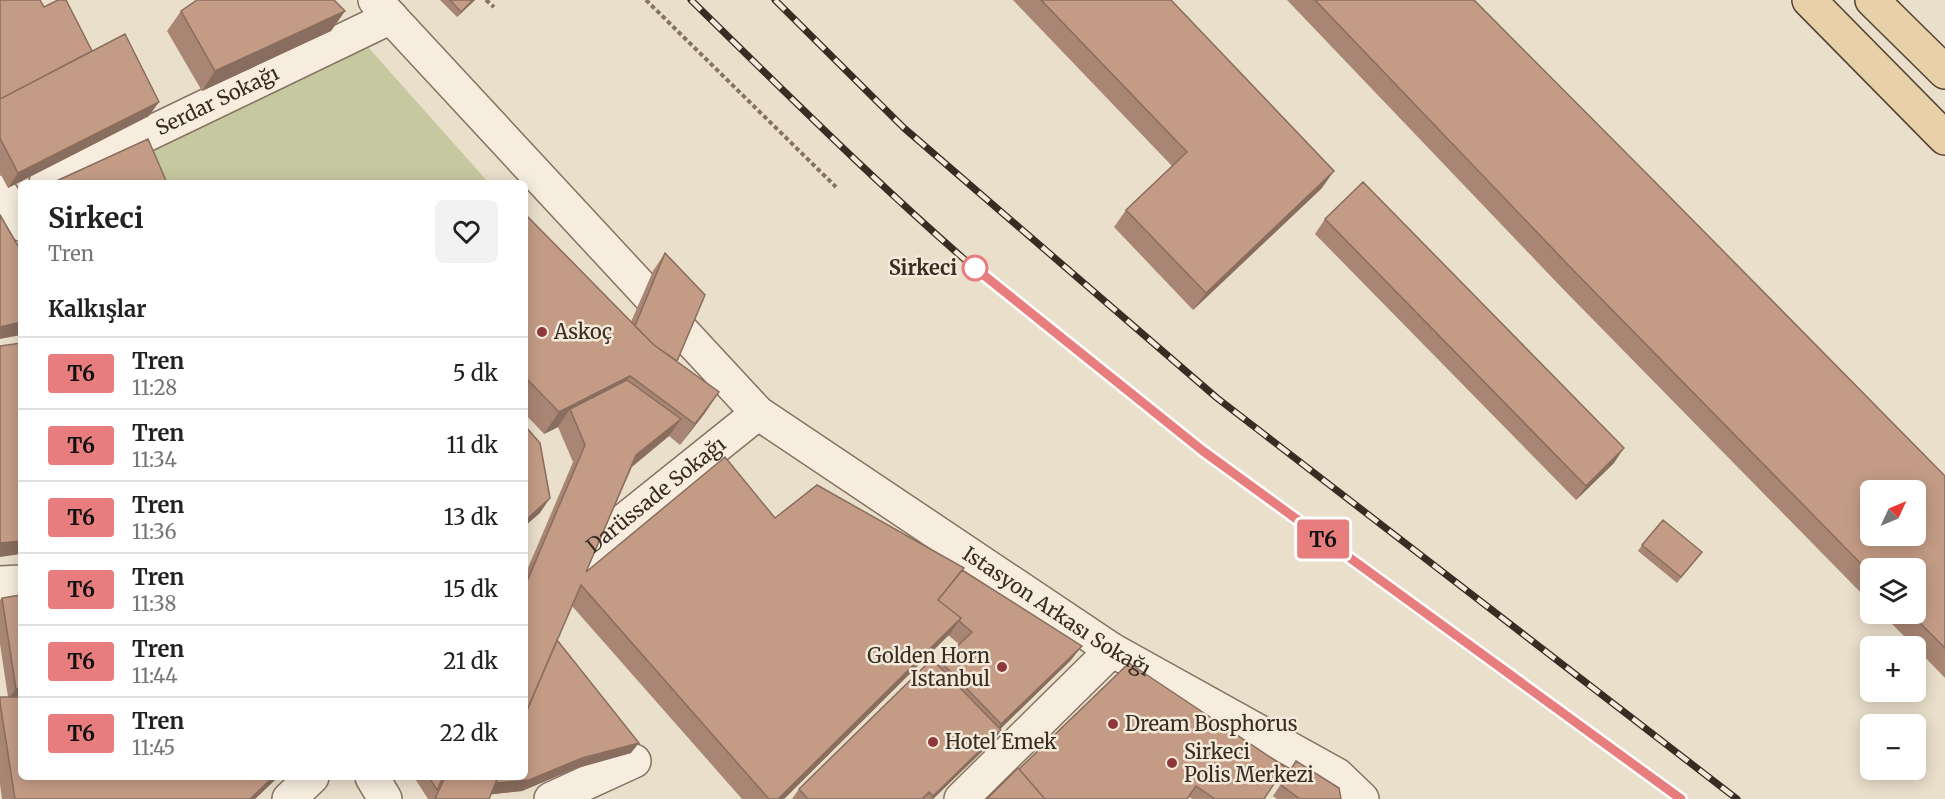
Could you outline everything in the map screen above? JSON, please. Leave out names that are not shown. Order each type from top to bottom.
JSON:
[{"type":"main road","points":[[1809,0],[1945,138]]},
{"type":"main road","points":[[1872,0],[1945,72]]},
{"type":"street","name":"Serdar Sokağı","points":[[52,180],[383,9]]},
{"type":"street","name":"Istasyon Arkası Sokağı","points":[[383,9],[758,413],[1112,650],[1336,775],[1362,799]]},
{"type":"street","name":"Darüssade Sokağı","points":[[528,598],[758,413]]},
{"type":"street","points":[[0,584],[18,582]]},
{"type":"street","points":[[961,799],[1112,650]]},
{"type":"street","points":[[551,799],[634,761]]},
{"type":"street","points":[[289,799],[309,780]]},
{"type":"street","points":[[374,780],[385,799]]},
{"type":"path","points":[[486,0],[494,7]]},
{"type":"path","points":[[646,0],[836,187]]},
{"type":"green space","points":[[367,46],[486,180],[164,180],[146,146]]},
{"type":"building","points":[[0,0],[40,0],[44,7],[58,0],[66,0],[92,51],[0,99]]},
{"type":"building","points":[[197,0],[334,0],[345,11],[215,71],[181,11]]},
{"type":"building","points":[[450,0],[473,0],[461,12]]},
{"type":"building","points":[[1041,0],[1171,0],[1334,171],[1206,293],[1126,210],[1187,152]]},
{"type":"building","points":[[1315,0],[1474,0],[1945,476],[1945,648],[1921,624],[1926,624],[1926,558],[1860,558],[1860,563],[1575,272]]},
{"type":"building","points":[[125,34],[159,102],[18,173],[0,138],[0,99]]},
{"type":"building","points":[[148,139],[166,180],[59,180]]},
{"type":"building","points":[[1363,182],[1624,448],[1586,486],[1325,219]]},
{"type":"building","points":[[0,215],[18,246],[18,323],[0,327]]},
{"type":"building","points":[[528,217],[654,345],[719,392],[695,424],[630,376],[559,412],[528,380]]},
{"type":"building","points":[[665,253],[705,295],[677,361],[654,345],[635,326]]},
{"type":"building","points":[[18,343],[18,541],[0,543],[0,346]]},
{"type":"building","points":[[627,380],[681,419],[636,455],[586,572],[725,457],[775,518],[817,485],[964,568],[938,600],[961,618],[778,799],[769,799],[581,585],[528,708],[528,579],[585,445],[570,409]]},
{"type":"building","points":[[528,429],[540,443],[550,498],[528,518]]},
{"type":"building","points":[[1663,520],[1702,552],[1681,577],[1642,545]]},
{"type":"building","points":[[962,570],[1082,646],[1001,724],[941,662],[972,632],[959,621],[961,618],[938,600]]},
{"type":"building","points":[[18,595],[18,689],[16,689],[2,598]]},
{"type":"building","points":[[557,640],[639,743],[582,758],[529,780],[496,783],[497,780],[528,780],[528,708]]},
{"type":"building","points":[[932,659],[1001,730],[933,796],[929,792],[922,799],[808,799],[799,789]]},
{"type":"building","points":[[1129,663],[1285,767],[1264,799],[1215,799],[1196,786],[1187,799],[1045,799],[1019,769]]},
{"type":"building","points":[[0,697],[18,697],[18,780],[270,780],[250,799],[15,799]]},
{"type":"building","points":[[1296,761],[1339,788],[1341,799],[1300,799],[1281,785]]},
{"type":"building","points":[[1018,768],[1045,799],[987,799]]},
{"type":"building","points":[[431,780],[442,780],[437,790]]},
{"type":"building","points":[[444,780],[497,780],[489,799],[435,799]]},
{"type":"railway","points":[[691,0],[842,148],[959,255],[1081,356],[1336,550],[1681,799]]},
{"type":"railway","points":[[775,0],[904,128],[1217,398],[1737,799]]},
{"type":"train","name":"T6","points":[[975,268],[1203,451],[1681,799]]},
{"type":"place","name":"Sirkeci","points":[[975,268]]},
{"type":"place","name":"Askoç","points":[[542,332]]},
{"type":"place","name":"Golden Horn Istanbul","points":[[1002,667]]},
{"type":"place","name":"Dream Bosphorus","points":[[1113,724]]},
{"type":"place","name":"Hotel Emek","points":[[933,742]]},
{"type":"place","name":"Sirkeci Polis Merkezi","points":[[1172,763]]}]
